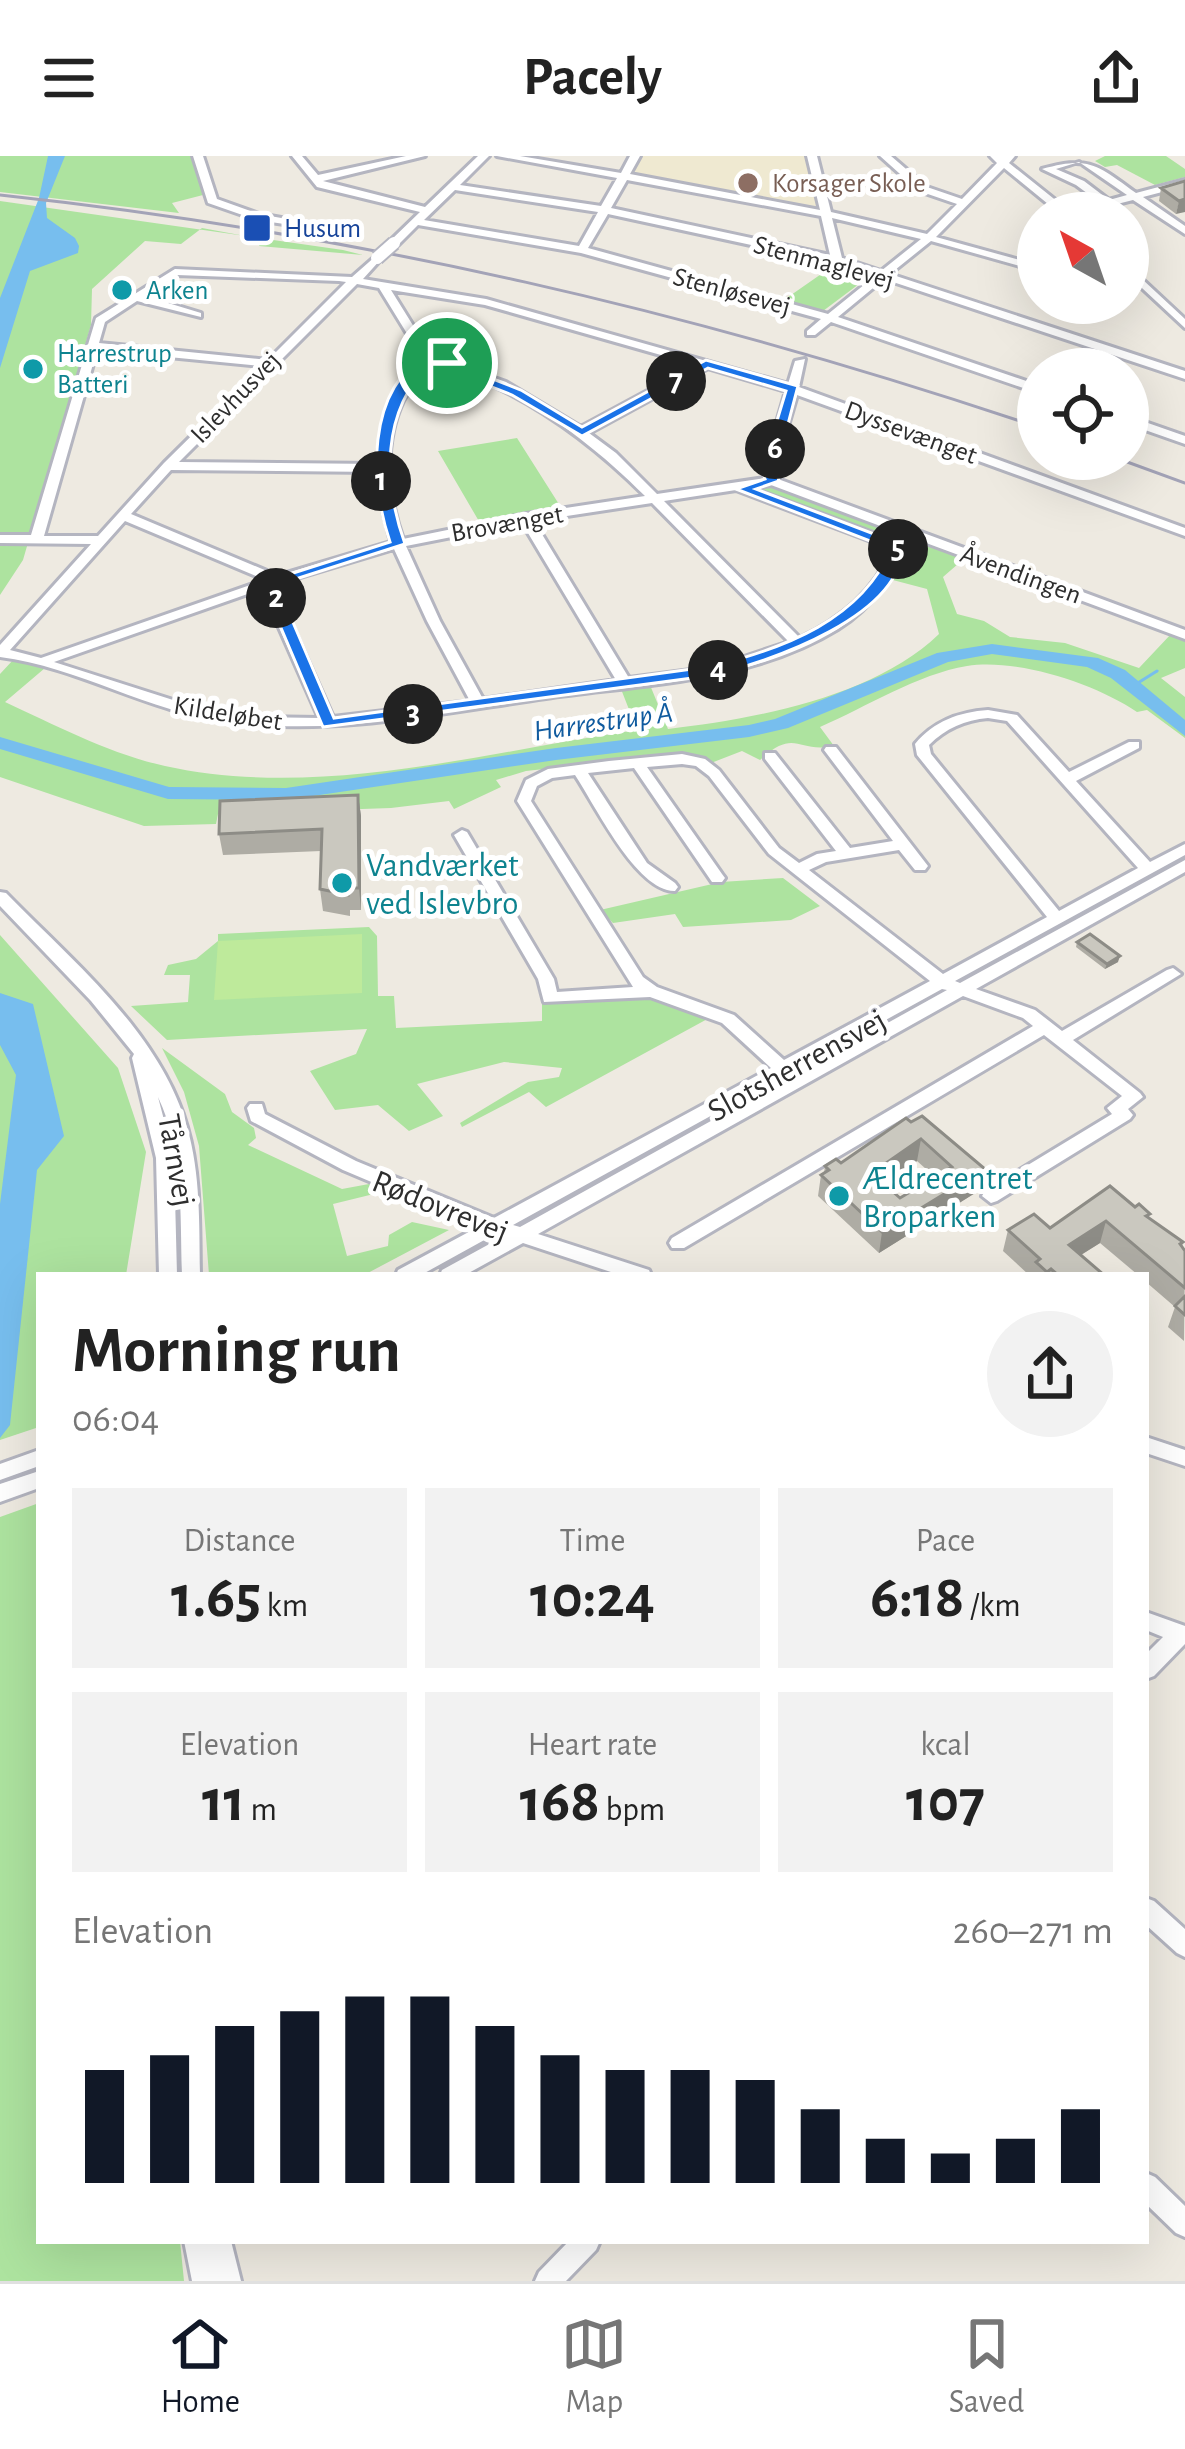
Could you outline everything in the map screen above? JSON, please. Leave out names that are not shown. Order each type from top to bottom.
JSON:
[{"type":"street","points":[[198,156],[212,201],[257,217],[332,228]]},
{"type":"street","points":[[297,156],[316,178],[340,192],[429,211]]},
{"type":"street","points":[[316,178],[420,156]]},
{"type":"street","name":"Islevhusvej","points":[[0,653],[122,515],[267,363],[484,156]]},
{"type":"street","points":[[502,156],[827,213],[932,235],[1017,261]]},
{"type":"street","points":[[582,250],[635,156]]},
{"type":"street","points":[[812,156],[838,260]]},
{"type":"street","points":[[885,156],[923,189],[964,203]]},
{"type":"street","points":[[1092,192],[1047,169],[1079,157],[1133,192]]},
{"type":"street","points":[[811,333],[932,235],[1003,158],[1043,192]]},
{"type":"street","points":[[1149,192],[1185,183]]},
{"type":"street","name":"Stenmaglevej","points":[[454,187],[605,209],[838,260],[1185,375]]},
{"type":"street","points":[[1149,203],[1185,231]]},
{"type":"street","name":"Stenløsevej","points":[[417,222],[582,250],[827,317],[1017,382]]},
{"type":"street","name":"Dyssevænget","points":[[135,297],[175,272],[353,280],[486,302],[793,389],[1185,532]]},
{"type":"street","points":[[382,284],[428,358],[486,378],[582,432],[798,643]]},
{"type":"street","points":[[1149,291],[1185,325]]},
{"type":"street","points":[[37,538],[100,320],[135,297],[197,316]]},
{"type":"street","points":[[94,346],[267,363]]},
{"type":"street","points":[[428,358],[402,388],[383,440],[383,502],[398,544],[478,704]]},
{"type":"street","points":[[772,481],[769,470],[801,362]]},
{"type":"street","points":[[582,432],[706,364]]},
{"type":"street","points":[[1149,427],[1185,440]]},
{"type":"street","points":[[168,466],[381,468]]},
{"type":"street","name":"Brovænget","points":[[43,660],[398,544],[526,518],[772,481]]},
{"type":"street","name":"Åvendingen","points":[[772,481],[1185,635]]},
{"type":"street","points":[[742,489],[898,548]]},
{"type":"street","points":[[122,515],[262,574],[328,723]]},
{"type":"street","points":[[526,518],[625,683]]},
{"type":"street","name":"Kildeløbet","points":[[0,653],[43,660],[167,704],[218,716],[328,723],[478,704],[715,670],[798,643],[838,622],[870,596],[887,574],[906,532]]},
{"type":"street","points":[[0,539],[99,541]]},
{"type":"street","points":[[1058,920],[924,755],[926,738],[984,712],[1012,718],[1148,869]]},
{"type":"street","points":[[1068,779],[1135,746]]},
{"type":"street","points":[[831,750],[920,866]]},
{"type":"street","points":[[770,756],[846,854]]},
{"type":"street","points":[[785,1071],[728,1019],[651,991],[629,971],[524,801],[524,791],[536,779],[682,759],[709,768],[762,838],[943,983],[1029,1014],[1134,1097],[1116,1108],[1124,1115],[991,1196]]},
{"type":"street","points":[[638,764],[717,878]]},
{"type":"street","points":[[580,770],[642,867],[670,887]]},
{"type":"street","points":[[462,835],[546,979],[550,998],[651,991]]},
{"type":"street","points":[[798,869],[822,857],[903,844]]},
{"type":"street","name":"Slotsherrensvej","points":[[411,1272],[1185,849]]},
{"type":"street","name":"Slotsherrensvej","points":[[453,1272],[1185,865]]},
{"type":"street","name":"Tårnvej","points":[[0,897],[121,1027],[159,1079],[175,1115],[187,1187],[191,1272]]},
{"type":"street","points":[[1062,1039],[1172,974]]},
{"type":"street","points":[[679,1243],[1046,1026]]},
{"type":"street","name":"Tårnvej","points":[[139,1054],[165,1159],[168,1272]]},
{"type":"street","name":"Rødovrevej","points":[[256,1108],[257,1117],[320,1154],[519,1236],[633,1272]]},
{"type":"street","points":[[1149,1446],[1185,1458]]},
{"type":"street","points":[[0,1472],[36,1458]]},
{"type":"street","points":[[0,1493],[36,1480]]},
{"type":"street","points":[[1149,1622],[1183,1635],[1149,1666]]},
{"type":"street","points":[[1149,1912],[1185,1945]]},
{"type":"street","points":[[1149,2189],[1185,2224]]},
{"type":"street","points":[[198,2244],[205,2281]]},
{"type":"street","points":[[219,2244],[228,2281]]},
{"type":"street","points":[[548,2281],[583,2244]]},
{"type":"shaded area","name":"Korsager Skole","points":[[640,156],[808,156],[820,207],[634,174]]},
{"type":"green space","points":[[0,156],[193,156],[203,195],[172,203],[179,213],[0,192]]},
{"type":"green space","points":[[1105,156],[1166,156],[1185,169],[1185,177],[1155,185],[1117,165],[1105,167],[1095,161]]},
{"type":"green space","points":[[0,201],[200,230],[181,244],[145,241],[92,289],[91,325],[23,560],[0,595]]},
{"type":"green space","points":[[248,236],[363,255],[259,246],[262,239]]},
{"type":"green space","points":[[837,263],[871,275],[823,311],[781,302]]},
{"type":"green space","points":[[517,438],[562,509],[480,523],[438,451]]},
{"type":"green space","points":[[775,487],[897,531],[897,537],[886,541],[761,494],[763,488]]},
{"type":"green space","points":[[911,539],[966,557],[943,577],[957,614],[984,621],[1010,637],[1065,643],[1139,668],[1172,633],[1185,639],[1185,668],[1161,678],[1185,697],[1185,738],[1147,710],[1137,712],[1079,683],[1032,670],[987,665],[930,676],[820,727],[834,746],[789,743],[760,760],[742,751],[711,763],[681,754],[526,771],[496,780],[501,787],[454,809],[449,801],[391,808],[218,814],[216,824],[144,826],[0,777],[0,674],[13,660],[45,668],[5,702],[124,754],[224,775],[283,778],[402,769],[637,730],[621,689],[650,685],[668,729],[775,711],[881,674],[939,634],[927,589],[889,579]]},
{"type":"green space","points":[[783,878],[820,906],[791,920],[683,927],[675,914],[613,923],[600,910],[721,882]]},
{"type":"green space","points":[[369,927],[377,936],[378,996],[394,996],[396,1028],[542,1021],[542,1002],[648,996],[711,1017],[546,1107],[529,1092],[462,1127],[460,1123],[528,1082],[559,1077],[562,1068],[504,1062],[417,1084],[443,1116],[409,1131],[378,1105],[335,1110],[310,1071],[356,1054],[367,1029],[167,1040],[131,1006],[188,1002],[190,975],[164,975],[168,965],[196,959],[218,941],[218,934]]},
{"type":"green space","points":[[362,934],[362,993],[214,1000],[218,941]]},
{"type":"green space","points":[[0,935],[118,1068],[146,1152],[126,1272],[36,1272],[36,1428],[0,1440]]},
{"type":"green space","points":[[884,1020],[867,1035],[598,1181],[631,1159]]},
{"type":"green space","points":[[162,1048],[225,1094],[232,1112],[254,1128],[256,1138],[248,1145],[342,1189],[369,1184],[386,1191],[333,1204],[347,1256],[388,1246],[389,1235],[412,1222],[449,1230],[370,1272],[209,1272],[199,1146],[184,1092]]},
{"type":"green space","points":[[36,1504],[36,2244],[180,2244],[184,2281],[0,2281],[0,1517]]},
{"type":"water","points":[[48,156],[65,156],[46,203],[47,218],[75,238],[78,253],[30,271],[0,368],[0,298],[39,198]]},
{"type":"water","points":[[0,993],[33,1004],[64,1136],[37,1170],[10,1425],[0,1438],[0,1204],[16,1075],[0,1045]]},
{"type":"building","points":[[1185,181],[1185,199],[1179,201],[1161,188]]},
{"type":"building","points":[[358,795],[359,888],[348,888],[348,895],[320,889],[322,829],[219,834],[220,801]]},
{"type":"building","points":[[1090,934],[1120,956],[1107,964],[1077,942]]},
{"type":"building","points":[[922,1116],[985,1169],[882,1232],[821,1175],[836,1159],[841,1163],[906,1118],[911,1122]],"holes":[[[921,1139],[952,1167],[900,1198],[872,1173]]]},
{"type":"building","points":[[1110,1186],[1183,1242],[1185,1288],[1106,1221],[1069,1245],[1100,1272],[1047,1272],[1036,1262],[1040,1259],[1008,1230],[1034,1214],[1050,1228]]},
{"type":"building","points":[[1185,1296],[1185,1315],[1175,1306]]},
{"type":"waterway","name":"Harrestrup Å","points":[[0,743],[168,793],[286,794],[749,731],[781,724],[944,657],[992,649],[1091,662],[1118,674],[1185,730]]},
{"type":"waterway","points":[[1133,686],[1157,671]]},
{"type":"tram line","points":[[0,195],[266,231],[525,282],[781,347],[1017,420]]},
{"type":"tram line","points":[[1149,470],[1185,483]]},
{"type":"place","name":"Korsager Skole","points":[[748,183]]},
{"type":"place","name":"Husum","points":[[257,228]]},
{"type":"place","name":"Arken","points":[[122,290]]},
{"type":"place","name":"Harrestrup Batteri","points":[[33,369]]},
{"type":"place","name":"Vandværket ved Islevbro","points":[[342,883]]},
{"type":"place","name":"Ældrecentret Broparken","points":[[839,1196]]},
{"type":"route","points":[[428,358],[447,363],[517,393],[582,432],[706,364],[793,389],[769,470],[772,481],[742,489],[898,548],[887,574],[870,596],[826,630],[758,659],[715,670],[328,723],[269,583],[398,544],[383,502],[383,440],[412,374],[428,358]]}]
